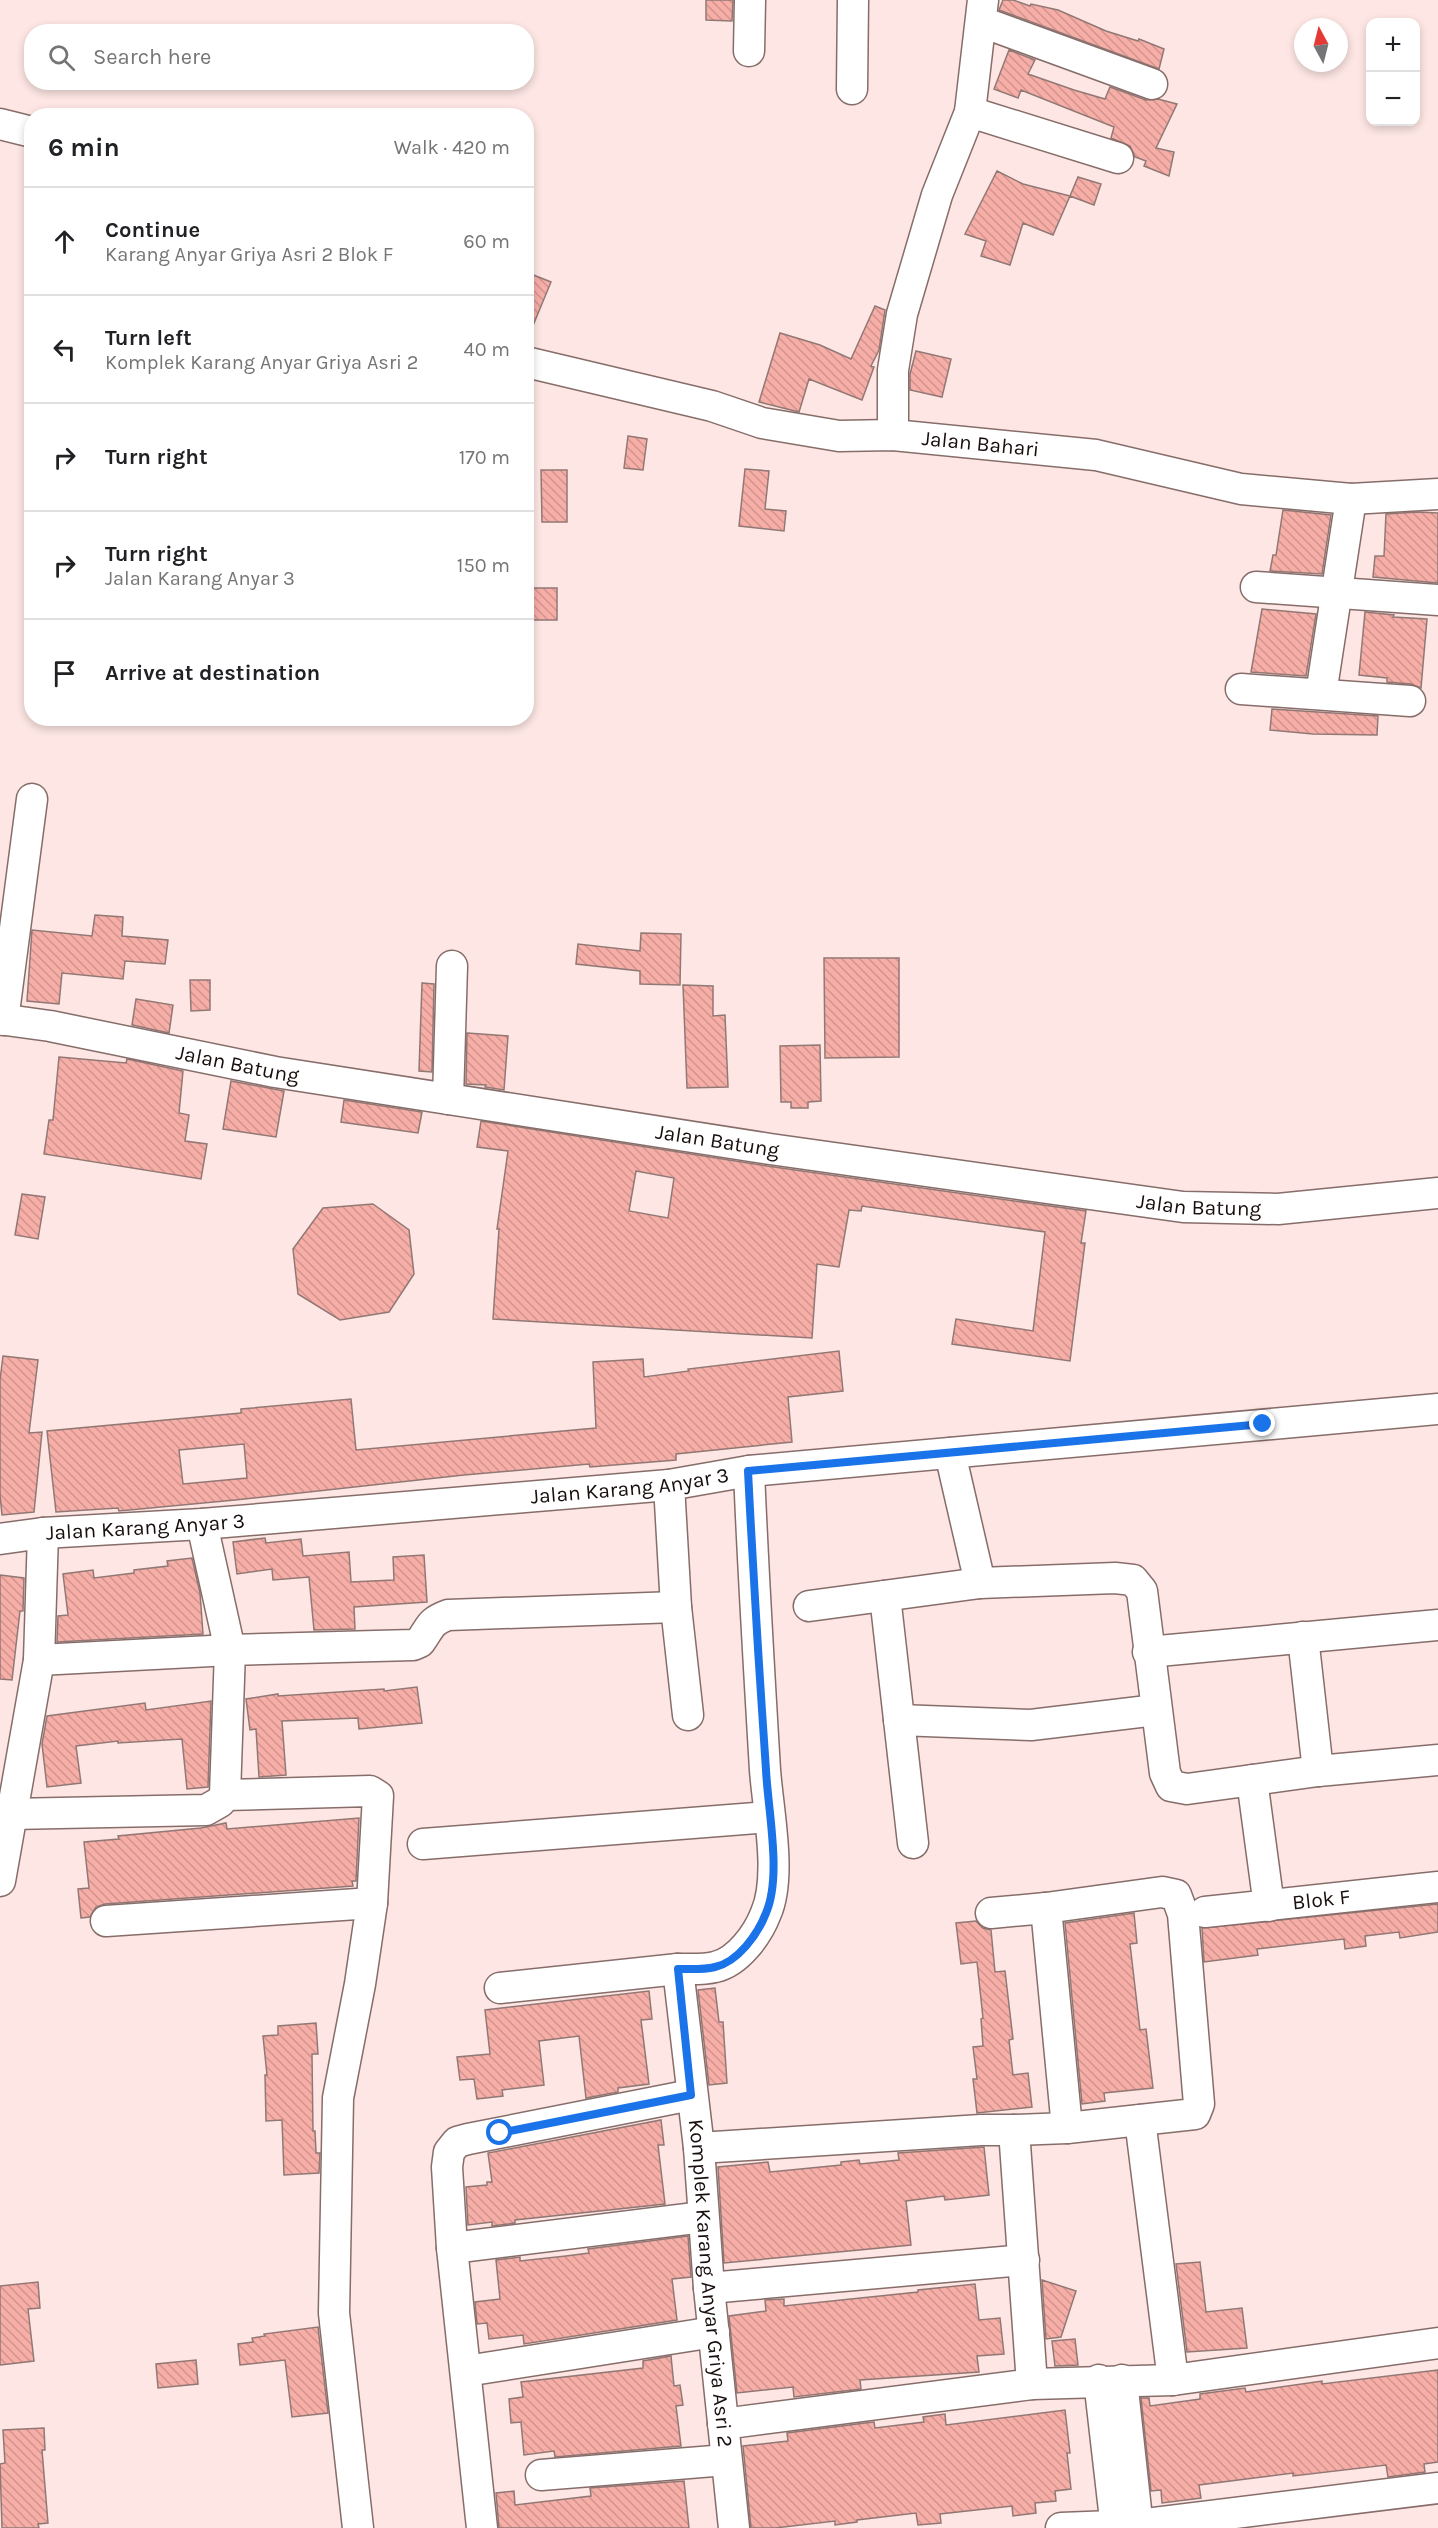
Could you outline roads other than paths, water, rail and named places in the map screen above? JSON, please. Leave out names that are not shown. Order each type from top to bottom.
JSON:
[{"type":"street","points":[[749,51],[750,0]]},
{"type":"street","points":[[852,89],[853,0]]},
{"type":"street","points":[[893,435],[893,370],[902,314],[938,195],[970,112],[982,11],[1152,84]]},
{"type":"street","points":[[970,112],[1118,158]]},
{"type":"street","points":[[0,124],[24,130]]},
{"type":"street","name":"Jalan Bahari","points":[[534,364],[712,406],[762,423],[839,436],[893,435],[1096,455],[1241,489],[1351,499],[1438,494]]},
{"type":"street","points":[[1321,694],[1351,499]]},
{"type":"street","points":[[1256,587],[1438,600]]},
{"type":"street","points":[[1241,689],[1410,701]]},
{"type":"street","points":[[2,1019],[32,799]]},
{"type":"street","points":[[448,1099],[452,966]]},
{"type":"street","name":"Jalan Batung","points":[[2,1019],[50,1026],[275,1072],[770,1149],[1184,1207],[1278,1209],[1438,1193]]},
{"type":"street","name":"Jalan Karang Anyar 3","points":[[0,1539],[44,1533],[202,1524],[669,1485],[748,1471],[1438,1409]]},
{"type":"street","points":[[950,1453],[980,1583]]},
{"type":"street","points":[[500,1988],[717,1967],[754,1938],[767,1912],[775,1876],[769,1817],[748,1471]]},
{"type":"street","points":[[669,1485],[676,1607],[688,1714]]},
{"type":"street","points":[[11,1814],[206,1810],[220,1802],[225,1795],[230,1650],[202,1524]]},
{"type":"street","points":[[0,1881],[39,1660],[44,1533]]},
{"type":"street","points":[[809,1606],[980,1583],[1115,1578],[1133,1580],[1142,1591],[1165,1773],[1171,1786],[1187,1789],[1318,1771],[1438,1760]]},
{"type":"street","points":[[885,1596],[913,1843]]},
{"type":"street","points":[[39,1660],[230,1650],[413,1645],[420,1642],[433,1622],[448,1615],[676,1607]]},
{"type":"street","points":[[1148,1652],[1438,1625]]},
{"type":"street","points":[[1303,1637],[1318,1771]]},
{"type":"street","points":[[899,1720],[1031,1725],[1156,1710]]},
{"type":"street","points":[[1252,1780],[1269,1906]]},
{"type":"street","points":[[225,1795],[370,1791],[378,1796],[372,1903],[360,1984],[338,2098],[334,2313],[358,2528]]},
{"type":"street","points":[[423,1844],[769,1817]]},
{"type":"street","name":"Blok F","points":[[1205,1912],[1438,1887]]},
{"type":"street","points":[[699,2148],[981,2130],[1066,2128],[1195,2114],[1199,2104],[1183,1914],[1176,1895],[1162,1892],[991,1913]]},
{"type":"street","points":[[106,1921],[372,1903]]},
{"type":"street","points":[[1046,1908],[1066,2128]]},
{"type":"street","name":"Komplek Karang Anyar Griya Asri 2","points":[[678,1969],[699,2148],[709,2288],[734,2528]]},
{"type":"street","points":[[482,2528],[452,2248],[447,2157],[457,2142],[468,2139],[691,2095]]},
{"type":"street","points":[[1140,2120],[1173,2380]]},
{"type":"street","points":[[1014,2130],[1032,2384]]},
{"type":"street","points":[[452,2248],[703,2217]]},
{"type":"street","points":[[709,2288],[1024,2260]]},
{"type":"street","points":[[466,2371],[714,2332]]},
{"type":"street","points":[[723,2424],[1032,2384],[1173,2380],[1438,2343]]},
{"type":"street","points":[[1110,2380],[1127,2526]]},
{"type":"street","points":[[541,2475],[726,2460]]},
{"type":"street","points":[[1060,2528],[1127,2526],[1438,2488]]}]
